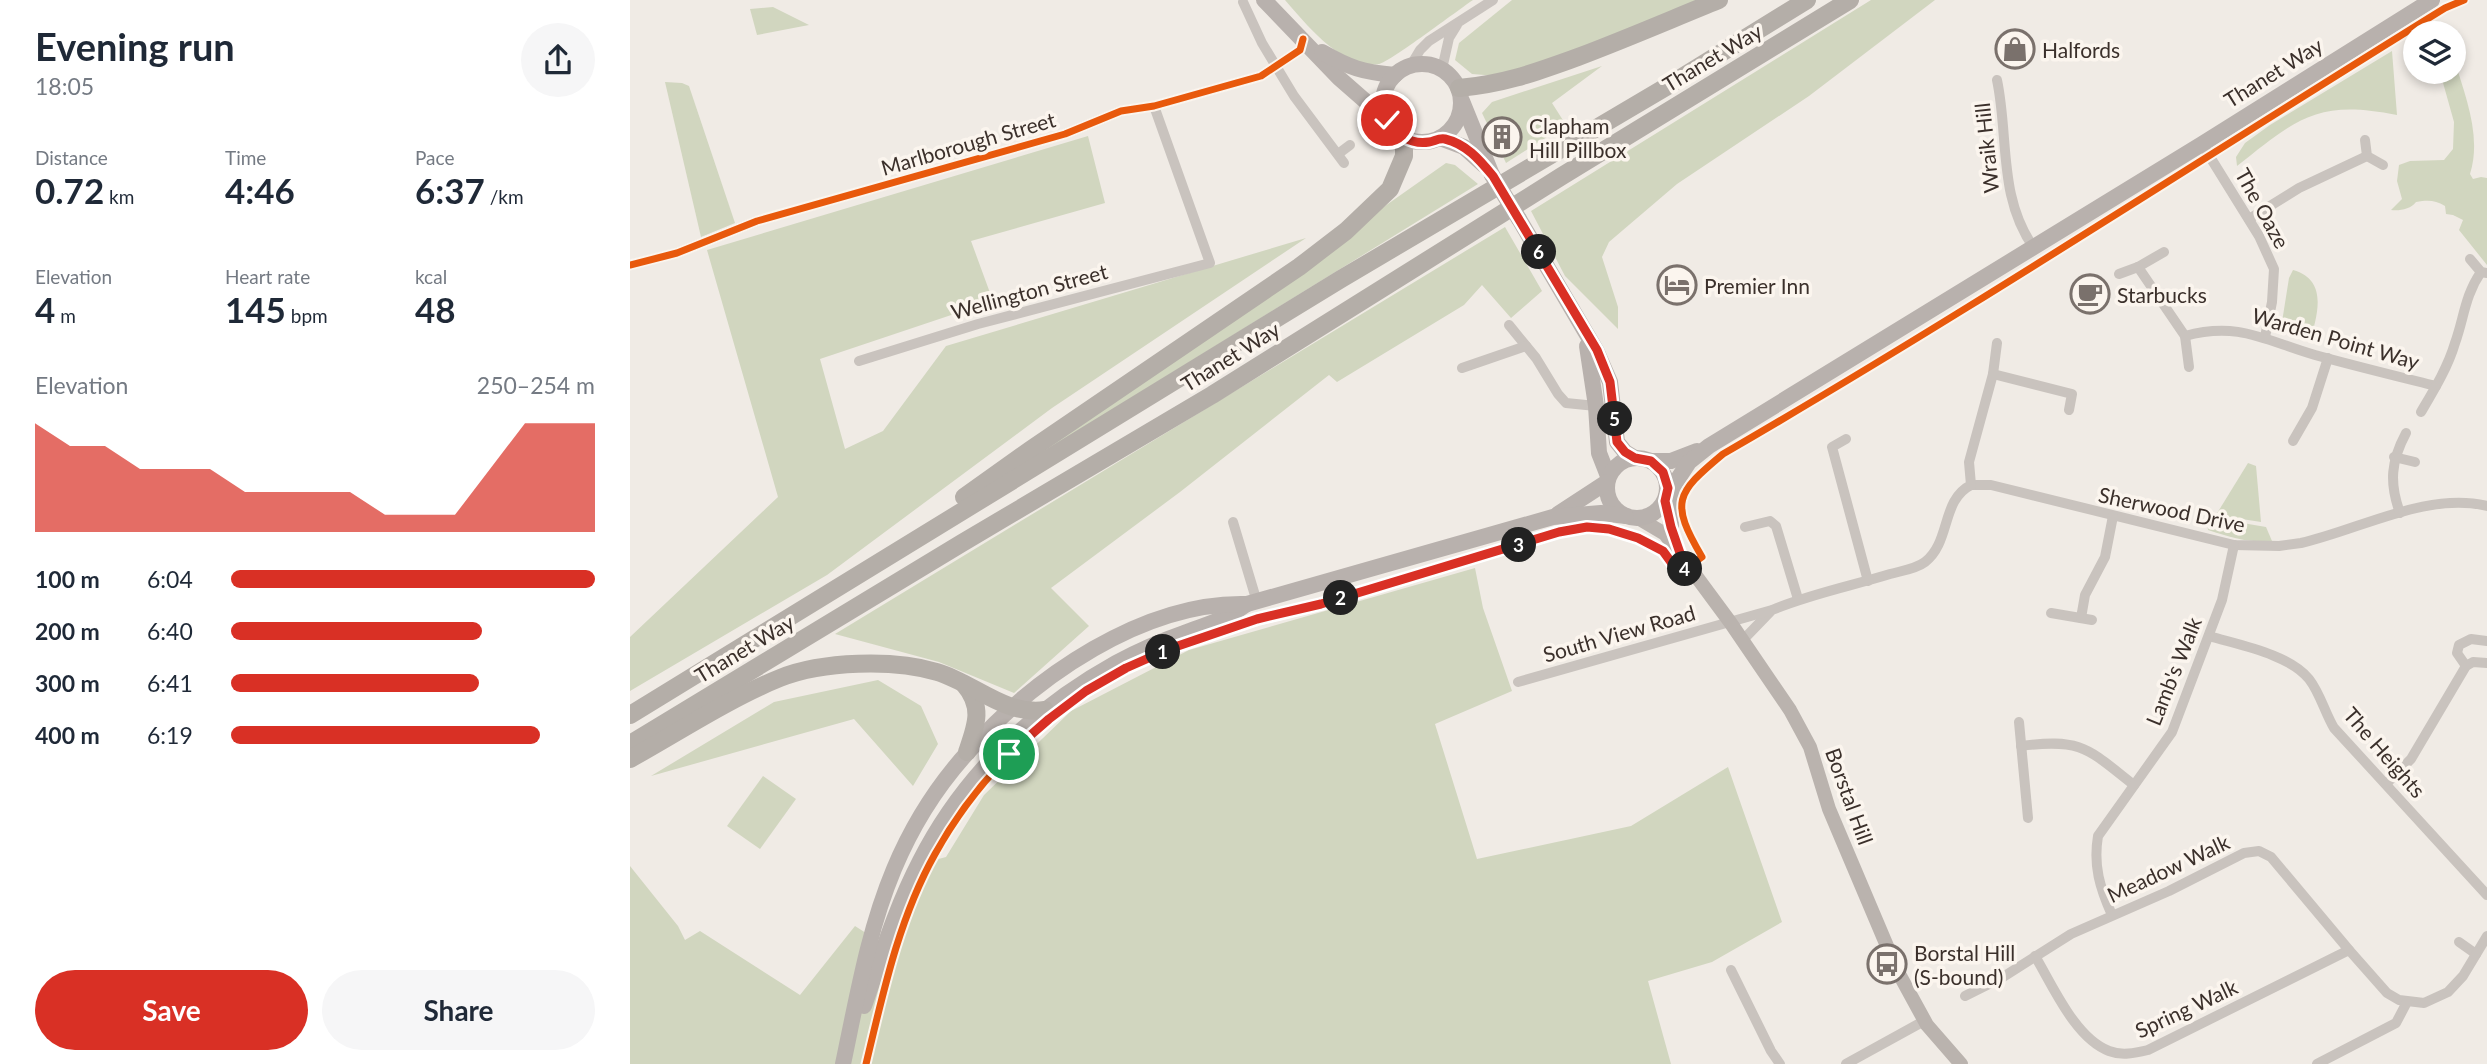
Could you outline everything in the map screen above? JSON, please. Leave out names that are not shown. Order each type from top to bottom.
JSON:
[{"type":"highway","points":[[1460,94],[1517,79],[1719,0]]},
{"type":"highway","name":"Thanet Way","points":[[630,715],[1341,279],[1666,87],[1807,0]]},
{"type":"highway","name":"Thanet Way","points":[[630,744],[1212,395],[1850,0]]},
{"type":"highway","points":[[856,575],[1030,450],[1326,247],[1390,189],[1404,156],[1404,138]]},
{"type":"highway","points":[[630,759],[781,677],[832,666],[872,663],[912,666],[962,681],[1012,708],[1032,712],[1045,710]]},
{"type":"highway","points":[[962,681],[974,697],[978,715],[967,752]]},
{"type":"main road","points":[[1264,0],[1345,84],[1404,138],[1417,142],[1440,138],[1457,121],[1460,94]]},
{"type":"main road","name":"Thanet Way","points":[[1643,459],[1679,459],[1709,446],[2034,248],[2432,0]]},
{"type":"main road","points":[[1306,43],[1356,70],[1395,75]]},
{"type":"main road","points":[[1252,603],[1228,618],[1155,643],[1077,687],[1045,710],[983,767],[930,841],[897,912],[843,1064],[868,947],[884,893],[920,816],[967,752],[1012,708],[1077,659],[1143,626],[1183,611],[1223,604],[1252,603],[1553,517],[1601,513],[1632,517],[1651,515],[1665,499],[1667,480],[1663,472],[1643,459],[1625,452],[1617,442],[1610,382],[1597,350],[1493,176],[1452,77],[1442,69],[1422,64],[1411,65],[1395,75],[1384,96],[1387,120]]},
{"type":"main road","points":[[1440,138],[1464,147],[1493,176]]},
{"type":"main road","points":[[1583,330],[1592,368],[1599,453],[1608,479],[1609,499],[1619,512],[1632,517]]},
{"type":"main road","name":"Thanet Way","points":[[1665,499],[1683,469],[1709,446]]},
{"type":"main road","points":[[1553,517],[1584,499],[1608,479],[1617,465],[1643,459]]},
{"type":"main road","points":[[1671,527],[1671,500],[1683,469]]},
{"type":"main road","name":"Borstal Hill","points":[[1665,499],[1680,553]]},
{"type":"main road","name":"Borstal Hill","points":[[1632,517],[1665,534],[1790,710],[1810,747],[1829,809],[1898,972],[1924,1021],[1961,1064]]},
{"type":"street","points":[[1411,65],[1429,41],[1493,0]]},
{"type":"street","points":[[1244,2],[1262,43],[1294,96],[1341,158],[1350,145]]},
{"type":"street","points":[[1442,69],[1450,38],[1459,22]]},
{"type":"street","name":"Marlborough Street","points":[[630,265],[677,253],[757,221],[1065,134],[1121,111],[1154,106],[1261,76],[1277,67],[1306,43]]},
{"type":"street","name":"Wraik Hill","points":[[1997,80],[2011,202],[2025,236],[2034,248]]},
{"type":"street","name":"Wellington Street","points":[[859,361],[978,324],[1210,263],[1154,106]]},
{"type":"street","points":[[2365,140],[2367,156]]},
{"type":"street","name":"The Oaze","points":[[2202,144],[2249,219],[2274,269],[2272,302],[2265,337]]},
{"type":"street","points":[[2367,156],[2383,165]]},
{"type":"street","points":[[2249,219],[2299,188],[2367,156]]},
{"type":"street","points":[[2119,274],[2164,252]]},
{"type":"street","points":[[2421,412],[2455,345],[2470,287],[2484,273],[2470,259]]},
{"type":"street","points":[[2138,267],[2185,336],[2189,367]]},
{"type":"street","points":[[1508,325],[1527,346],[1566,402],[1596,406]]},
{"type":"street","name":"Warden Point Way","points":[[2185,336],[2238,330],[2328,358],[2436,386]]},
{"type":"street","points":[[1971,485],[1969,462],[1993,374],[1997,344]]},
{"type":"street","points":[[1462,368],[1527,346]]},
{"type":"street","points":[[2293,442],[2312,408],[2328,358]]},
{"type":"street","points":[[1993,374],[2072,394],[2069,410]]},
{"type":"street","points":[[2400,513],[2392,488],[2394,457],[2406,433]]},
{"type":"street","points":[[1846,439],[1832,447],[1868,581]]},
{"type":"street","points":[[2394,457],[2415,462]]},
{"type":"street","name":"Sherwood Drive","points":[[1971,485],[1991,485],[2234,545],[2279,546],[2301,543],[2400,513],[2455,502],[2487,506]]},
{"type":"street","name":"South View Road","points":[[1518,682],[1772,610],[1798,599],[1868,581],[1925,562],[1937,547],[1956,496],[1971,485]]},
{"type":"street","points":[[2051,613],[2086,619],[2085,594],[2105,557],[2113,516]]},
{"type":"street","points":[[1745,527],[1770,521],[1776,526],[1798,599]]},
{"type":"street","points":[[1233,522],[1252,603]]},
{"type":"street","name":"Lamb's Walk","points":[[2112,915],[2097,876],[2098,836],[2172,732],[2222,600],[2234,545]]},
{"type":"street","points":[[1742,641],[1772,610]]},
{"type":"street","name":"The Heights","points":[[2209,636],[2285,661],[2302,671],[2314,686],[2334,728],[2487,895]]},
{"type":"street","points":[[2466,666],[2456,653],[2459,645],[2471,639],[2487,641]]},
{"type":"street","points":[[2386,784],[2412,759],[2466,666],[2473,662],[2487,663]]},
{"type":"street","points":[[2019,722],[2028,818]]},
{"type":"street","points":[[2021,746],[2058,743],[2083,748],[2134,785]]},
{"type":"street","name":"Meadow Walk","points":[[1965,996],[1978,983],[2035,956],[2071,934],[2169,891],[2244,853],[2259,851],[2271,857],[2387,993],[2407,1002]]},
{"type":"street","points":[[2317,1064],[2391,1027],[2402,1016],[2407,1002],[2424,1003],[2448,992],[2463,976],[2487,936]]},
{"type":"street","points":[[2459,942],[2476,954]]},
{"type":"street","name":"Spring Walk","points":[[2035,956],[2074,1021],[2085,1034],[2110,1051],[2134,1054],[2148,1050],[2348,950]]},
{"type":"street","points":[[1731,970],[1780,1064]]},
{"type":"street","points":[[1846,1064],[1924,1021]]},
{"type":"green space","points":[[1285,0],[1473,0],[1386,61],[1365,64],[1339,53],[1326,43]]},
{"type":"green space","points":[[1512,0],[1705,0],[1539,63],[1497,76],[1472,74],[1455,60],[1459,43]]},
{"type":"green space","points":[[1871,0],[1935,0],[1809,96],[1677,184],[1609,242],[1602,257],[1618,307],[1618,329],[1565,276],[1531,211]]},
{"type":"green space","points":[[773,7],[809,25],[757,35],[750,9]]},
{"type":"green space","points":[[2392,51],[2397,115],[2347,109],[2310,116],[2276,136],[2237,166],[2236,157],[2245,143]]},
{"type":"green space","points":[[1602,66],[1552,103],[1566,125],[1506,163],[1482,113],[1492,102]]},
{"type":"green space","points":[[665,82],[689,86],[735,223],[701,237]]},
{"type":"green space","points":[[2443,84],[2462,84],[2473,130],[2470,174],[2473,179],[2487,178],[2487,265],[2459,230],[2463,220],[2446,214],[2445,206],[2424,201],[2416,202],[2405,209],[2391,210],[2402,199],[2397,181],[2399,165],[2410,161],[2444,160],[2453,149],[2454,122]]},
{"type":"green space","points":[[1088,136],[1105,203],[971,241],[993,301],[820,359],[845,449],[883,431],[946,346],[1306,238],[1052,408],[827,575],[630,691],[630,637],[778,497],[707,250]]},
{"type":"green space","points":[[1446,163],[1455,165],[1478,184],[1118,406],[1023,469],[1019,464]]},
{"type":"green space","points":[[1505,227],[1542,291],[1511,318],[1482,285],[1464,305],[1337,382],[1329,375],[1180,492],[1051,588],[1089,626],[1014,693],[939,662],[835,634]]},
{"type":"green space","points":[[2293,270],[2304,275],[2316,290],[2317,310],[2310,341],[2284,329],[2282,322],[2289,278]]},
{"type":"green space","points":[[2248,463],[2256,466],[2261,522],[2216,515]]},
{"type":"green space","points":[[2213,518],[2266,527],[2272,541],[2247,540],[2208,530],[2207,522]]},
{"type":"green space","points":[[1475,568],[1483,608],[1512,691],[1435,724],[1477,859],[1631,826],[1728,767],[1782,922],[1712,962],[1648,981],[1671,1064],[630,1064],[630,866],[678,926],[685,940],[700,931],[800,995],[855,926],[897,953],[914,896],[931,861],[946,857],[984,795],[1071,711],[1189,650]]},
{"type":"green space","points":[[878,680],[921,706],[938,744],[913,786],[854,719],[651,776],[774,702]]},
{"type":"green space","points":[[763,776],[796,799],[760,849],[727,826]]},
{"type":"cycle path","points":[[866,1064],[902,930],[922,878],[935,854],[956,820],[1006,758],[1035,731],[1098,685],[1133,665],[1206,636],[1333,601],[1559,532],[1587,527],[1609,529],[1638,538],[1663,551],[1680,573],[1702,557],[1685,523],[1682,500],[1695,479],[1723,454],[1996,290],[2445,8],[2464,0]]},
{"type":"cycle path","points":[[630,265],[677,253],[757,221],[1065,134],[1121,111],[1154,106],[1261,76],[1300,50],[1303,39]]},
{"type":"place","name":"Halfords","points":[[2015,49]]},
{"type":"place","name":"Clapham Hill Pillbox","points":[[1502,137]]},
{"type":"place","name":"Premier Inn","points":[[1677,285]]},
{"type":"place","name":"Starbucks","points":[[2090,294]]},
{"type":"place","name":"Borstal Hill (S-bound)","points":[[1887,964]]},
{"type":"route","points":[[1009,754],[1086,691],[1126,668],[1169,649],[1257,619],[1321,604],[1559,532],[1587,527],[1609,529],[1638,538],[1663,551],[1679,573],[1689,566],[1680,553],[1671,527],[1665,501],[1667,480],[1663,472],[1651,461],[1635,458],[1620,448],[1610,382],[1597,350],[1493,176],[1474,154],[1464,147],[1440,138],[1429,142],[1404,138],[1387,120]]}]
